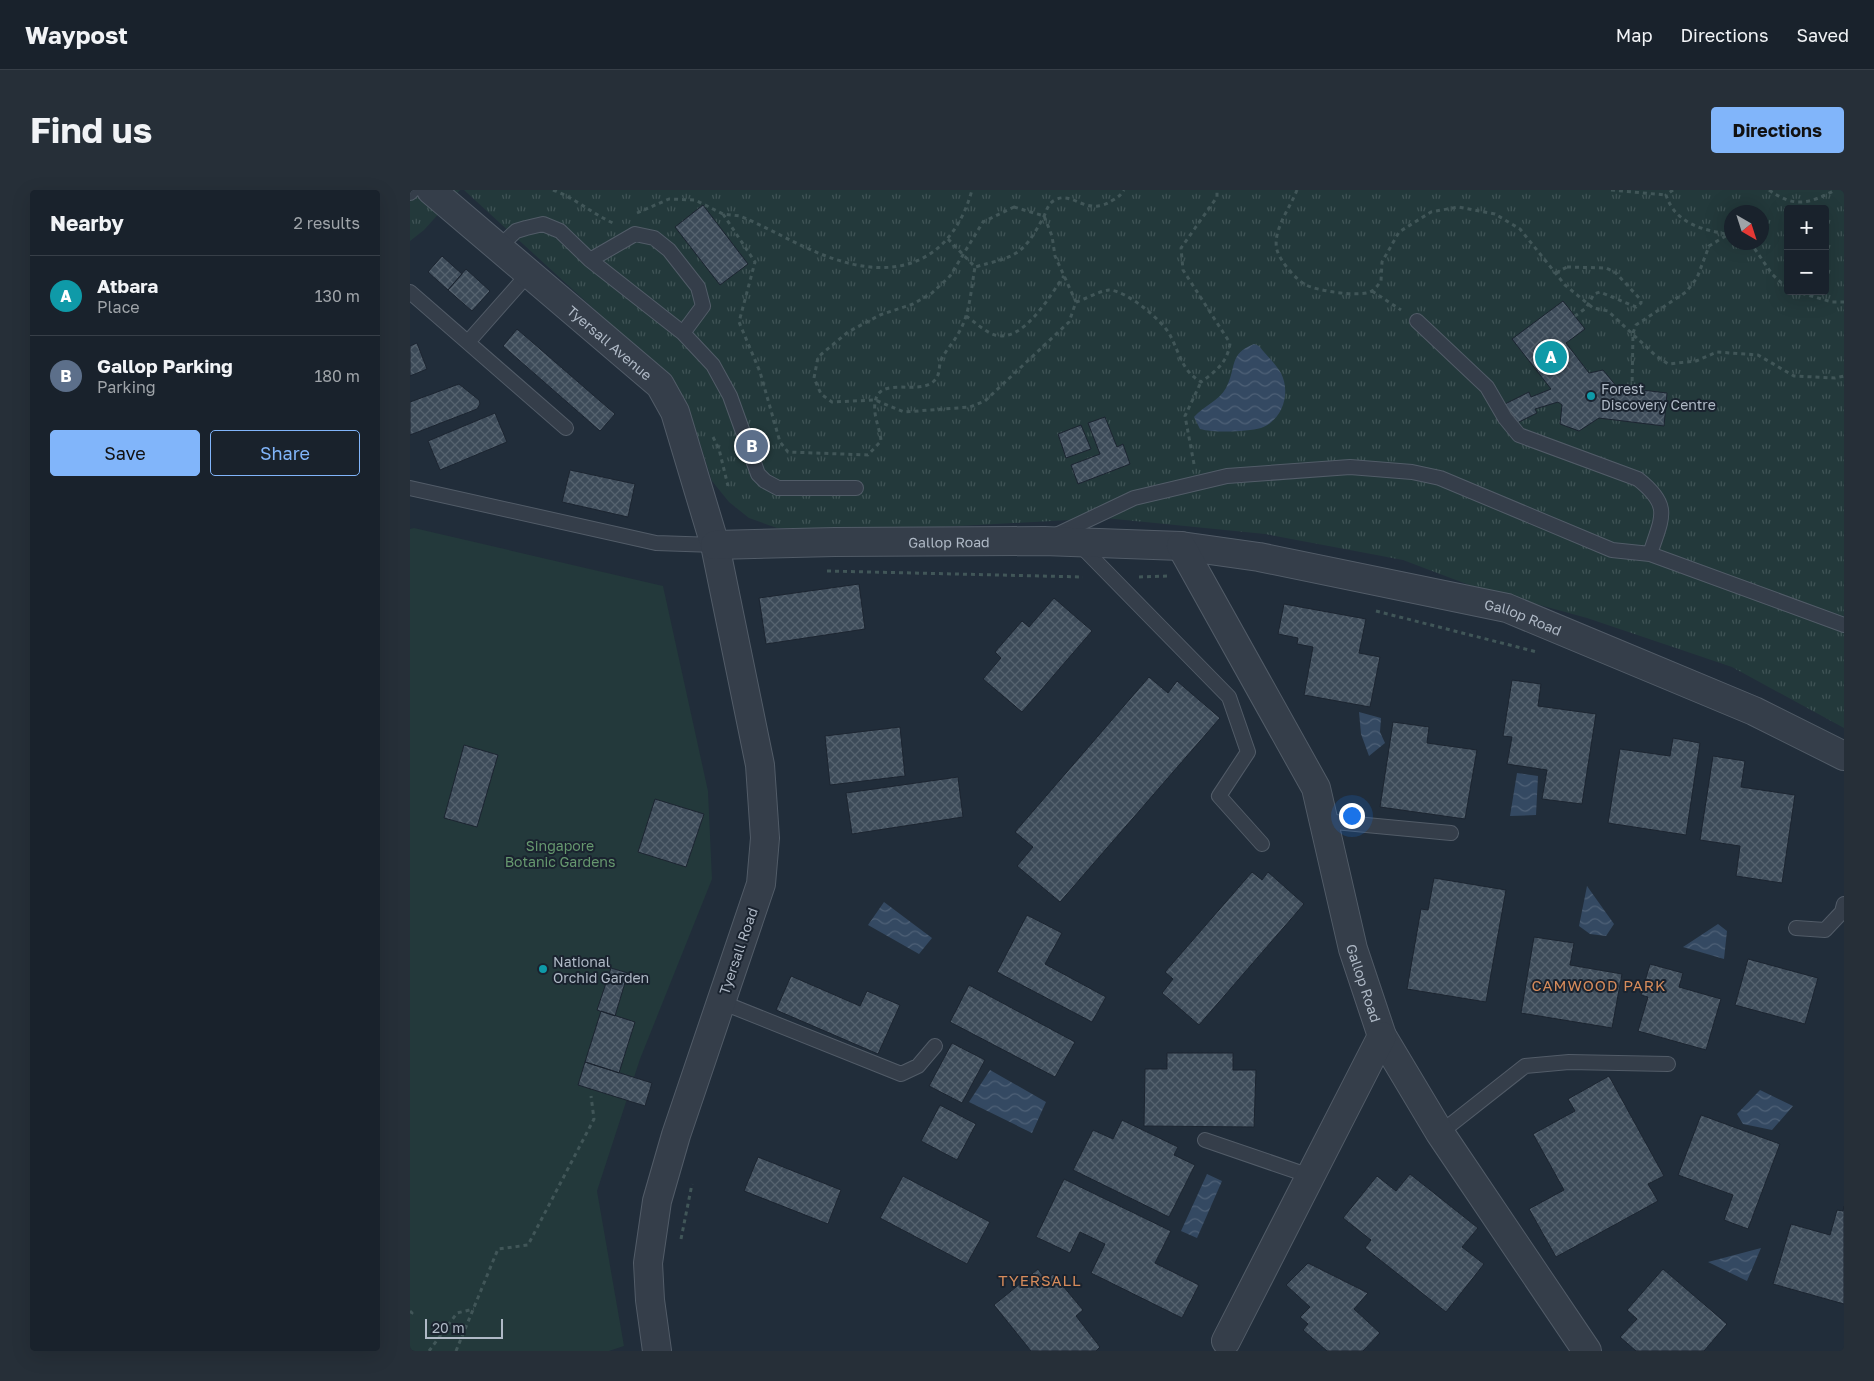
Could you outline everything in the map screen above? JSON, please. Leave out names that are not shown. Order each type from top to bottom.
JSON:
[{"type":"street","name":"Tyersall Avenue","points":[[432,190],[660,385],[675,412],[716,545]]},
{"type":"street","name":"Gallop Road","points":[[716,545],[835,542],[1044,541],[1078,544],[1182,546],[1259,557],[1507,608],[1754,711],[1844,756]]},
{"type":"street","name":"Tyersall Road","points":[[657,1351],[650,1300],[648,1263],[657,1201],[761,884],[765,838],[760,765],[716,545]]},
{"type":"street","name":"Gallop Road","points":[[1182,546],[1316,788],[1353,949],[1382,1036],[1440,1132],[1587,1351]]},
{"type":"street","name":"Gallop Road","points":[[1226,1342],[1382,1036]]},
{"type":"lane","points":[[410,193],[413,190]]},
{"type":"lane","points":[[498,248],[516,231],[543,224],[560,231],[590,260],[682,333],[713,364],[730,396],[758,474],[766,481],[778,488],[856,488]]},
{"type":"lane","points":[[590,260],[635,234],[654,238],[669,250],[698,288],[703,306],[682,333]]},
{"type":"lane","points":[[468,342],[530,273]]},
{"type":"lane","points":[[410,292],[566,428]]},
{"type":"lane","points":[[1417,321],[1487,386],[1506,418],[1519,435],[1638,479],[1650,488],[1659,500],[1662,516],[1650,554]]},
{"type":"lane","points":[[1044,541],[1134,498],[1228,476],[1350,467],[1412,472],[1440,478],[1612,550],[1650,554],[1844,625]]},
{"type":"lane","points":[[410,488],[656,543],[716,545]]},
{"type":"lane","points":[[1078,544],[1229,697],[1248,752],[1219,796],[1262,844]]},
{"type":"lane","points":[[1324,821],[1451,833]]},
{"type":"lane","points":[[1796,928],[1825,930],[1842,912],[1844,904]]},
{"type":"lane","points":[[721,1002],[901,1074],[918,1066],[936,1046]]},
{"type":"lane","points":[[1440,1132],[1525,1066],[1569,1062],[1668,1064]]},
{"type":"lane","points":[[1205,1140],[1310,1176]]},
{"type":"path","points":[[553,190],[566,195],[595,215],[613,223]]},
{"type":"path","points":[[629,216],[669,199],[695,200],[723,214],[740,216],[841,261],[871,268],[907,266],[933,254],[948,239],[966,212],[972,190]]},
{"type":"path","points":[[975,267],[1012,258],[1029,243],[1050,203],[1058,198],[1070,198],[1085,206],[1102,207],[1121,195],[1124,190]]},
{"type":"path","points":[[1197,483],[1185,416],[1201,382],[1218,370],[1229,352],[1230,343],[1183,270],[1181,248],[1217,197],[1217,190]]},
{"type":"path","points":[[1298,190],[1290,209],[1276,233],[1277,251],[1290,271],[1306,285],[1355,295],[1372,291],[1381,282],[1382,262],[1399,232],[1431,212],[1458,207],[1495,214],[1520,229],[1565,285],[1593,308],[1608,311],[1655,355],[1668,364],[1696,361],[1717,352],[1758,355],[1794,376],[1835,378],[1844,376]]},
{"type":"path","points":[[1611,190],[1666,195],[1673,190]]},
{"type":"path","points":[[1769,190],[1790,201],[1808,203],[1834,190]]},
{"type":"path","points":[[1666,195],[1670,206],[1682,219],[1695,227],[1724,233]]},
{"type":"path","points":[[1014,207],[1044,216],[1052,236],[1055,256],[1076,302],[1069,322],[985,401],[970,407],[904,412],[875,400],[832,402],[821,394],[814,378],[818,357],[848,332],[880,314],[914,304],[932,292],[950,276],[983,222],[1014,207]]},
{"type":"path","points":[[723,214],[756,262],[739,322],[760,372],[780,442],[788,452],[868,455],[881,441],[876,420],[875,400],[881,392],[892,386],[922,388],[932,383],[938,376],[940,362],[948,346],[958,334],[966,316],[975,267]]},
{"type":"path","points":[[608,227],[621,220]]},
{"type":"path","points":[[1632,389],[1633,334],[1636,325],[1686,292],[1697,278],[1709,246],[1724,237]]},
{"type":"path","points":[[948,239],[975,267]]},
{"type":"path","points":[[1756,250],[1772,274],[1784,285]]},
{"type":"path","points":[[1556,272],[1567,267],[1606,268],[1615,272],[1641,300],[1641,303],[1636,307],[1600,292],[1594,294],[1586,308],[1575,316]]},
{"type":"path","points":[[966,316],[994,335],[1009,336],[1023,328],[1065,275]]},
{"type":"path","points":[[1076,302],[1110,290],[1134,299],[1169,333],[1186,370],[1190,376],[1201,382]]},
{"type":"path","points":[[1372,291],[1417,321]]},
{"type":"path","points":[[1808,295],[1832,302],[1844,302]]},
{"type":"path","points":[[826,571],[1112,578],[1198,575]]},
{"type":"path","points":[[1368,609],[1545,654]]},
{"type":"path","points":[[456,1351],[475,1309],[498,1249],[528,1245],[594,1119],[591,1096]]},
{"type":"path","points":[[429,1351],[457,1313],[475,1309]]},
{"type":"path","points":[[410,1311],[412,1313],[410,1316]]},
{"type":"green space","points":[[410,190],[460,190],[424,230],[410,241]]},
{"type":"green space","points":[[464,190],[1844,190],[1844,728],[1732,667],[1587,618],[1477,588],[1403,560],[1265,534],[1105,518],[923,528],[777,528],[749,518],[729,502],[712,481],[688,406],[666,375]]},
{"type":"green space","name":"National Orchid Garden","points":[[414,528],[663,586],[708,791],[712,879],[640,1059],[597,1191],[624,1346],[609,1351],[410,1351],[410,529]]},
{"type":"water","points":[[1254,344],[1259,346],[1281,373],[1284,381],[1285,397],[1280,412],[1275,419],[1261,428],[1239,431],[1200,429],[1194,417],[1223,393],[1229,381],[1234,362],[1240,352]]},
{"type":"water","points":[[1359,712],[1381,718],[1380,732],[1385,743],[1369,756],[1361,734]]},
{"type":"water","points":[[1517,773],[1538,776],[1536,815],[1510,816]]},
{"type":"water","points":[[1587,886],[1614,924],[1606,936],[1590,934],[1579,926]]},
{"type":"water","points":[[884,902],[932,938],[919,954],[868,925]]},
{"type":"water","points":[[1718,924],[1727,931],[1724,959],[1683,947]]},
{"type":"water","points":[[990,1070],[1046,1102],[1032,1133],[969,1102]]},
{"type":"water","points":[[1760,1090],[1793,1106],[1772,1130],[1743,1124],[1737,1114]]},
{"type":"water","points":[[1207,1174],[1222,1181],[1197,1238],[1181,1231]]},
{"type":"water","points":[[1761,1248],[1747,1281],[1708,1262]]},
{"type":"building","points":[[703,205],[748,264],[720,285],[675,227]]},
{"type":"building","points":[[442,256],[462,274],[448,290],[428,272]]},
{"type":"building","points":[[466,269],[490,291],[472,311],[448,290]]},
{"type":"building","points":[[1563,301],[1585,329],[1566,343],[1589,373],[1603,370],[1617,387],[1667,393],[1664,426],[1599,418],[1579,431],[1560,424],[1562,405],[1558,402],[1535,409],[1537,413],[1515,424],[1505,404],[1529,392],[1531,397],[1551,389],[1512,339]]},
{"type":"building","points":[[517,329],[615,414],[600,431],[503,346]]},
{"type":"building","points":[[417,343],[427,369],[410,376],[410,346]]},
{"type":"building","points":[[459,384],[479,400],[480,404],[477,409],[410,435],[410,402]]},
{"type":"building","points":[[495,413],[507,442],[440,470],[428,441]]},
{"type":"building","points":[[1105,417],[1117,447],[1123,444],[1130,464],[1078,484],[1071,465],[1100,454],[1088,423]]},
{"type":"building","points":[[1081,425],[1091,449],[1066,458],[1058,434]]},
{"type":"building","points":[[570,470],[635,484],[628,517],[562,502]]},
{"type":"building","points":[[859,584],[865,629],[766,644],[759,598]]},
{"type":"building","points":[[1054,598],[1092,631],[1022,712],[983,679],[1001,658],[995,652],[1022,621],[1029,627]]},
{"type":"building","points":[[1284,604],[1366,619],[1359,653],[1380,657],[1370,707],[1304,695],[1313,647],[1297,644],[1298,638],[1278,634]]},
{"type":"building","points":[[1149,677],[1168,693],[1177,681],[1220,718],[1060,902],[1017,866],[1033,847],[1015,832]]},
{"type":"building","points":[[1512,680],[1541,684],[1538,706],[1596,714],[1582,804],[1542,799],[1547,770],[1507,764],[1512,737],[1503,736]]},
{"type":"building","points":[[1393,722],[1429,727],[1427,743],[1477,750],[1465,819],[1380,807]]},
{"type":"building","points":[[900,727],[905,776],[830,785],[825,736]]},
{"type":"building","points":[[1673,738],[1700,743],[1686,835],[1608,823],[1620,749],[1670,756]]},
{"type":"building","points":[[464,745],[498,755],[477,827],[444,818]]},
{"type":"building","points":[[1713,756],[1745,761],[1741,787],[1795,795],[1782,883],[1736,876],[1740,846],[1700,840]]},
{"type":"building","points":[[958,777],[963,817],[852,834],[846,793]]},
{"type":"building","points":[[655,799],[704,814],[686,867],[638,852]]},
{"type":"building","points":[[1252,872],[1262,880],[1268,872],[1304,904],[1199,1025],[1162,993],[1173,979],[1165,972]]},
{"type":"building","points":[[1434,878],[1506,890],[1486,1002],[1407,989],[1421,909],[1428,910]]},
{"type":"building","points":[[1027,915],[1062,933],[1045,964],[1106,997],[1092,1022],[997,972]]},
{"type":"building","points":[[1534,937],[1574,943],[1570,965],[1622,974],[1612,1028],[1521,1013]]},
{"type":"building","points":[[1748,959],[1818,978],[1805,1024],[1735,1005]]},
{"type":"building","points":[[1650,964],[1683,973],[1679,987],[1721,999],[1706,1050],[1638,1031],[1648,997],[1641,995]]},
{"type":"building","points":[[611,968],[628,973],[615,1016],[597,1010]]},
{"type":"building","points":[[791,976],[860,1006],[867,991],[900,1005],[878,1054],[776,1010]]},
{"type":"building","points":[[969,985],[1075,1042],[1055,1077],[950,1022]]},
{"type":"building","points":[[601,1011],[635,1022],[619,1073],[585,1062]]},
{"type":"building","points":[[952,1043],[985,1060],[962,1103],[929,1086]]},
{"type":"building","points":[[1167,1053],[1233,1053],[1233,1070],[1256,1070],[1254,1127],[1144,1126],[1145,1069],[1167,1069]]},
{"type":"building","points":[[585,1062],[652,1083],[645,1106],[578,1085]]},
{"type":"building","points":[[1609,1076],[1664,1176],[1648,1184],[1658,1201],[1556,1257],[1529,1209],[1564,1190],[1533,1134],[1575,1111],[1568,1099]]},
{"type":"building","points":[[940,1105],[976,1124],[957,1160],[921,1141]]},
{"type":"building","points":[[1701,1115],[1780,1144],[1748,1229],[1724,1220],[1733,1195],[1678,1175]]},
{"type":"building","points":[[1122,1120],[1178,1147],[1174,1155],[1195,1165],[1169,1217],[1073,1170],[1093,1130],[1113,1139]]},
{"type":"building","points":[[758,1157],[841,1190],[828,1224],[744,1191]]},
{"type":"building","points":[[1410,1174],[1478,1228],[1462,1247],[1484,1264],[1446,1312],[1365,1248],[1371,1240],[1343,1218],[1377,1176],[1396,1191]]},
{"type":"building","points":[[903,1176],[990,1222],[967,1264],[880,1218]]},
{"type":"building","points":[[1064,1179],[1171,1231],[1155,1263],[1199,1285],[1182,1318],[1091,1273],[1105,1244],[1080,1232],[1070,1253],[1036,1237]]},
{"type":"building","points":[[1844,1206],[1844,1304],[1773,1284],[1791,1224],[1830,1235],[1837,1210],[1843,1211]]},
{"type":"building","points":[[1308,1263],[1368,1293],[1354,1309],[1380,1333],[1363,1351],[1327,1351],[1303,1330],[1308,1324],[1300,1317],[1310,1307],[1286,1285]]},
{"type":"building","points":[[1038,1269],[1046,1280],[1053,1274],[1083,1310],[1076,1316],[1100,1347],[1096,1351],[1031,1351],[994,1305]]},
{"type":"building","points":[[1663,1269],[1727,1324],[1704,1351],[1636,1351],[1620,1337],[1637,1319],[1627,1310]]},
{"type":"place","name":"Atbara","points":[[1551,357]]},
{"type":"place","name":"Forest Discovery Centre","points":[[1591,396]]},
{"type":"place","name":"Gallop Parking","points":[[752,446]]},
{"type":"place","name":"National Orchid Garden","points":[[543,969]]},
{"type":"district","name":"CAMWOOD PARK","points":[[1599,985]]},
{"type":"district","name":"TYERSALL","points":[[1040,1280]]},
{"type":"park label","name":"Singapore Botanic Gardens","points":[[560,854]]}]
